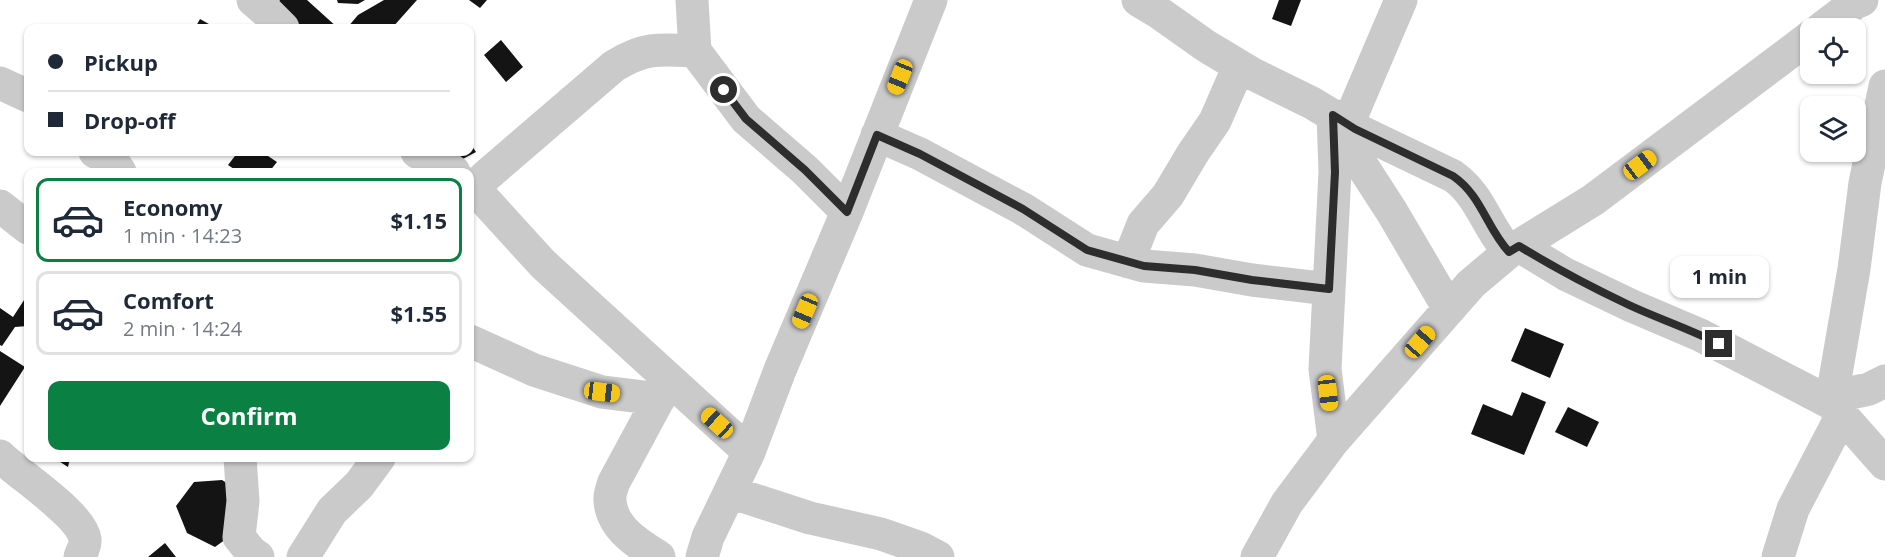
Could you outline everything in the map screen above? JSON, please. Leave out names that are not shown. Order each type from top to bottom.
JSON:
[{"type":"street","points":[[253,0],[280,24]]},
{"type":"street","points":[[692,0],[695,51],[746,119],[805,170],[847,212]]},
{"type":"street","points":[[702,557],[708,537],[749,452],[780,370],[847,212],[931,0]]},
{"type":"street","points":[[1138,0],[1206,46],[1338,125],[1453,176],[1465,184],[1478,202],[1498,240],[1632,306],[1700,335],[1835,405],[1885,464]]},
{"type":"street","points":[[1334,440],[1325,369],[1338,125],[1401,0]]},
{"type":"street","points":[[1835,18],[1862,0]]},
{"type":"street","points":[[1257,557],[1287,503],[1334,440],[1471,284],[1514,249],[1593,200],[1800,45]]},
{"type":"street","points":[[474,179],[486,176],[614,66],[633,55],[658,49],[695,51]]},
{"type":"street","points":[[1128,262],[1143,224],[1168,195],[1215,121],[1239,66]]},
{"type":"street","points":[[0,83],[24,94]]},
{"type":"street","points":[[1778,557],[1793,509],[1835,405],[1854,269],[1874,208],[1885,86]]},
{"type":"street","points":[[1338,125],[1449,309]]},
{"type":"street","points":[[877,135],[920,154],[1023,209],[1087,250],[1144,266],[1195,270],[1252,280],[1329,289]]},
{"type":"street","points":[[104,156],[117,168]]},
{"type":"street","points":[[426,156],[448,168]]},
{"type":"street","points":[[474,190],[664,389],[749,452]]},
{"type":"street","points":[[0,206],[24,225]]},
{"type":"street","points":[[474,347],[602,392],[664,389]]},
{"type":"street","points":[[1835,405],[1885,381]]},
{"type":"street","points":[[659,557],[636,543],[615,521],[609,500],[614,482],[664,389]]},
{"type":"street","points":[[0,456],[70,515],[82,532],[85,542],[80,557]]},
{"type":"street","points":[[240,462],[243,501],[239,537],[258,557]]},
{"type":"street","points":[[303,557],[332,511],[359,485],[376,462]]},
{"type":"street","points":[[730,492],[810,518],[881,534],[921,548],[938,557]]},
{"type":"building","points":[[280,0],[307,0],[334,24],[281,24],[268,13]]},
{"type":"building","points":[[337,0],[365,0],[358,4],[338,3]]},
{"type":"building","points":[[384,0],[417,0],[396,24],[350,24],[358,15]]},
{"type":"building","points":[[469,0],[487,0],[480,8]]},
{"type":"building","points":[[1279,0],[1301,0],[1291,26],[1272,19]]},
{"type":"building","points":[[200,19],[209,24],[197,24]]},
{"type":"building","points":[[501,40],[523,67],[506,82],[484,55]]},
{"type":"building","points":[[235,156],[268,156],[277,162],[272,168],[232,168],[228,165]]},
{"type":"building","points":[[456,156],[468,156],[459,161]]},
{"type":"building","points":[[24,300],[24,326],[15,327],[2,346],[0,345],[0,308],[13,317]]},
{"type":"building","points":[[1525,328],[1564,344],[1550,378],[1511,361]]},
{"type":"building","points":[[0,351],[24,369],[0,406]]},
{"type":"building","points":[[1522,392],[1546,402],[1524,455],[1471,434],[1483,404],[1512,416]]},
{"type":"building","points":[[1568,407],[1599,422],[1587,447],[1555,432]]},
{"type":"building","points":[[222,480],[233,487],[237,531],[215,547],[187,533],[176,506],[194,482]]},
{"type":"building","points":[[165,543],[176,557],[148,557]]},
{"type":"route","points":[[724,90],[746,119],[805,170],[847,212],[877,135],[920,154],[1023,209],[1087,250],[1144,266],[1195,270],[1252,280],[1329,289],[1335,172],[1333,115],[1355,129],[1465,184],[1478,202],[1498,240],[1509,252],[1519,246],[1565,274],[1719,344]]}]
